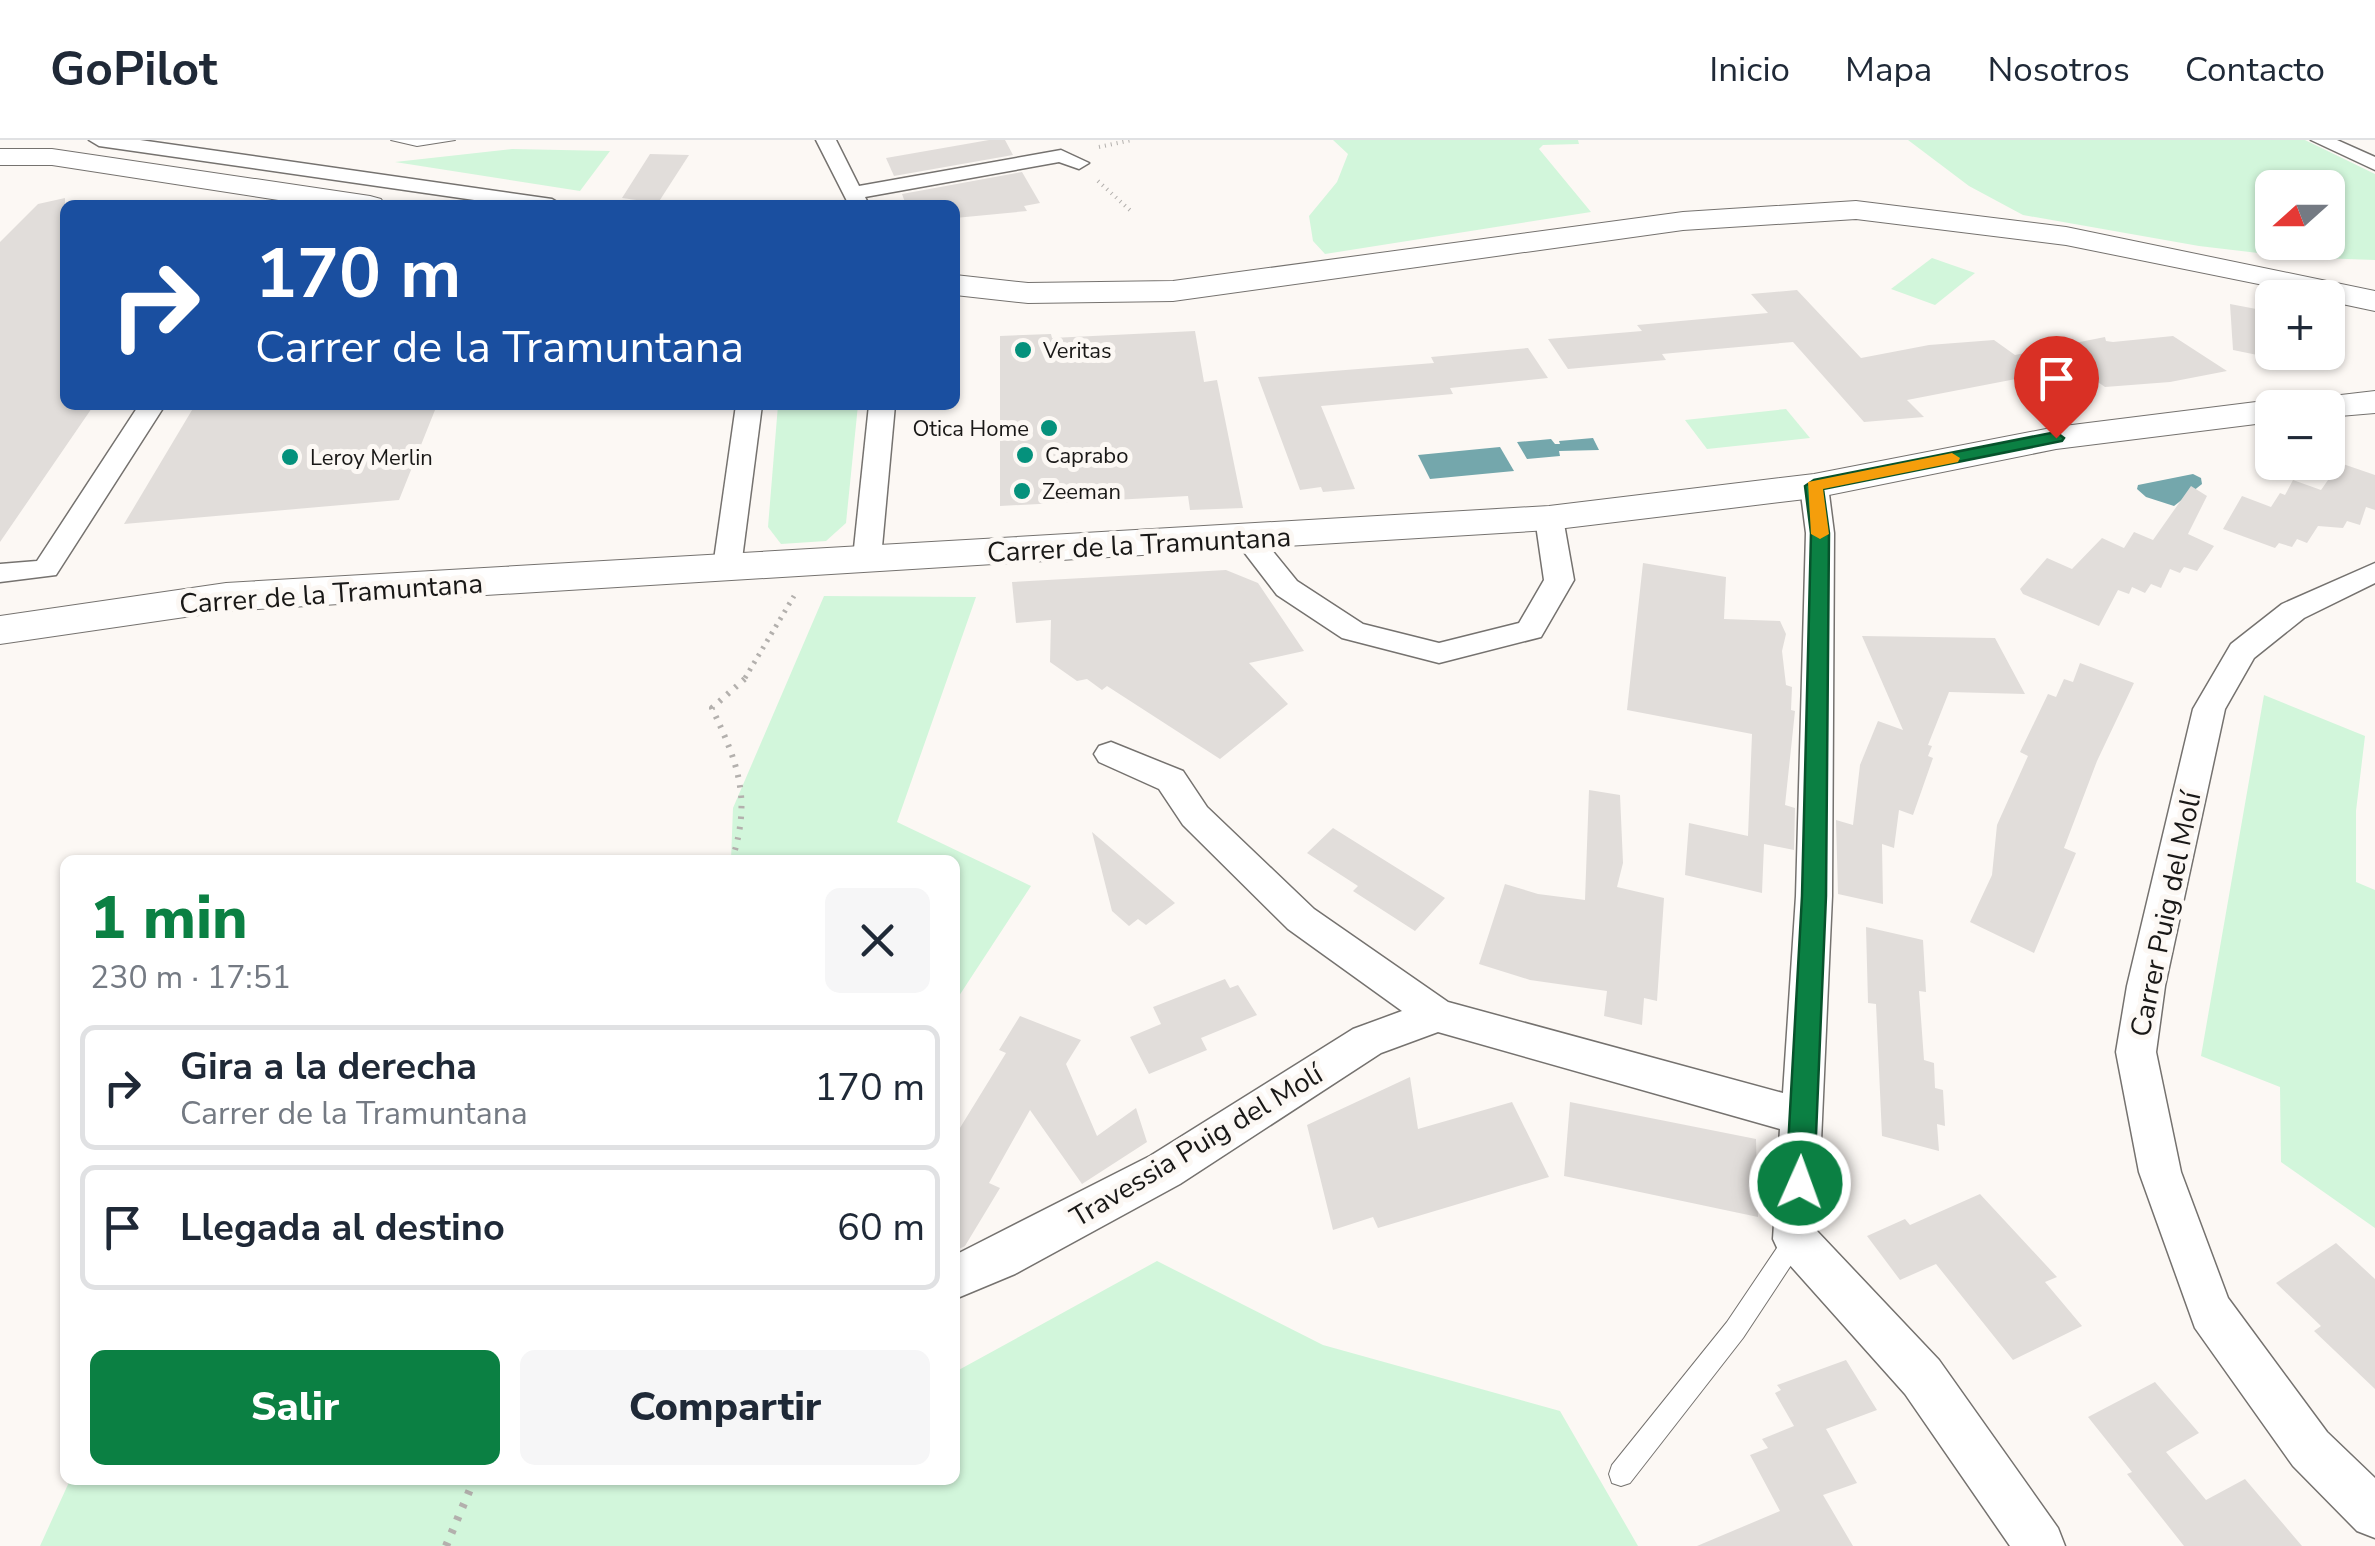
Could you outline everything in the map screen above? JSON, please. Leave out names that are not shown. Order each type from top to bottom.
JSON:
[{"type":"main road","points":[[0,146],[9,140],[52,157]]},
{"type":"main road","points":[[0,157],[52,157],[282,199]]},
{"type":"main road","points":[[960,285],[1087,294],[1173,290],[1683,221],[1856,210],[2066,236],[2375,301]]},
{"type":"main road","points":[[2229,268],[2343,282],[2375,278]]},
{"type":"main road","points":[[2345,405],[2375,402]]},
{"type":"main road","name":"Carrer de la Tramuntana","points":[[0,630],[226,597],[1549,518],[1814,486],[2056,438],[2255,413]]},
{"type":"street","points":[[98,140],[302,160],[524,200]]},
{"type":"street","points":[[826,140],[853,200],[1060,156],[1079,163]]},
{"type":"street","points":[[2325,143],[2375,142]]},
{"type":"street","points":[[2325,143],[2375,164]]},
{"type":"street","points":[[0,573],[46,569],[149,410]]},
{"type":"street","points":[[726,568],[749,410]]},
{"type":"street","points":[[868,558],[882,410]]},
{"type":"street","points":[[1814,486],[1820,533],[1815,858],[1795,1240],[1922,1377],[2040,1546]]},
{"type":"street","points":[[1248,538],[1286,588],[1353,631],[1439,653],[1530,630],[1559,580],[1549,518]]},
{"type":"street","name":"Carrer Puig del Molí","points":[[2375,572],[2292,610],[2242,651],[2210,709],[2146,986],[2136,1052],[2160,1172],[2211,1312],[2310,1449],[2375,1513]]},
{"type":"street","points":[[1112,754],[1171,780],[1194,816],[1301,920],[1437,1015],[1802,1117]]},
{"type":"street","name":"Travessia Puig del Molí","points":[[960,1275],[999,1259],[1165,1170],[1367,1040],[1437,1015]]},
{"type":"lane","points":[[396,140],[417,144],[450,140]]},
{"type":"lane","points":[[1621,1474],[1734,1330],[1795,1240]]},
{"type":"path","points":[[1079,163],[1133,213]]},
{"type":"path","points":[[734,855],[743,830],[746,804],[732,750],[712,708],[750,674],[763,644],[817,562]]},
{"type":"path","points":[[446,1546],[472,1485]]},
{"type":"green space","points":[[1333,140],[1578,140],[1579,144],[1543,145],[1539,149],[1591,212],[1325,254],[1313,241],[1309,216],[1337,182],[1348,154]]},
{"type":"green space","points":[[1908,140],[2305,140],[2375,174],[2375,260],[2345,259],[2345,170],[2255,170],[2255,253],[2023,215],[1969,186]]},
{"type":"green space","points":[[512,149],[610,151],[580,191],[395,162]]},
{"type":"green space","points":[[1932,258],[1975,273],[1935,305],[1891,289]]},
{"type":"green space","points":[[1786,409],[1810,438],[1707,449],[1685,420]]},
{"type":"green space","points":[[778,410],[857,410],[846,523],[826,541],[781,544],[768,527]]},
{"type":"green space","points":[[824,596],[976,597],[897,822],[1031,886],[960,994],[960,855],[731,855],[733,808]]},
{"type":"green space","points":[[2264,695],[2365,736],[2356,811],[2356,882],[2375,890],[2375,1228],[2281,1162],[2280,1087],[2201,1056]]},
{"type":"green space","points":[[1157,1261],[1323,1345],[1560,1411],[1638,1546],[40,1546],[68,1485],[960,1485],[960,1369]]},
{"type":"water","points":[[1593,438],[1599,450],[1559,451],[1560,456],[1527,459],[1517,442],[1551,439],[1560,444],[1559,441]]},
{"type":"water","points":[[1500,447],[1514,471],[1430,479],[1418,455]]},
{"type":"water","points":[[2193,474],[2201,478],[2202,484],[2174,506],[2146,497],[2137,489],[2138,485]]},
{"type":"building","points":[[1005,140],[1013,155],[894,176],[886,158]]},
{"type":"building","points":[[650,154],[689,155],[660,200],[622,198]]},
{"type":"building","points":[[1022,172],[1040,203],[1024,206],[1027,211],[960,218],[960,200],[904,200],[902,194]]},
{"type":"building","points":[[65,198],[60,200],[60,410],[91,410],[0,542],[0,242],[38,204]]},
{"type":"building","points":[[1797,290],[1861,358],[1929,345],[1994,340],[2015,355],[2105,337],[2113,342],[2173,336],[2227,371],[2170,382],[2105,387],[2082,371],[2028,383],[2021,378],[1907,400],[1924,417],[1864,422],[1793,342],[1662,354],[1666,360],[1568,369],[1548,339],[1642,331],[1637,325],[1768,313],[1751,294]]},
{"type":"building","points":[[2230,304],[2255,309],[2255,355],[2233,350]]},
{"type":"building","points":[[1195,331],[1204,382],[1217,380],[1243,508],[1190,510],[1188,496],[1000,506],[1000,336],[1051,334],[1052,338]]},
{"type":"building","points":[[1528,348],[1548,378],[1450,388],[1453,394],[1321,406],[1355,489],[1300,490],[1258,377],[1434,363],[1431,357]]},
{"type":"building","name":"Leroy Merlin","points":[[192,410],[435,410],[399,500],[124,524]]},
{"type":"building","points":[[2345,465],[2375,475],[2375,510],[2366,507],[2360,525],[2347,521],[2343,528],[2318,526],[2307,543],[2297,539],[2292,547],[2279,543],[2275,548],[2223,529],[2242,496],[2271,507],[2280,493],[2285,495],[2293,480],[2321,490],[2328,480],[2345,480]]},
{"type":"building","points":[[2191,486],[2207,496],[2188,534],[2214,546],[2197,571],[2184,567],[2180,573],[2170,569],[2161,588],[2151,584],[2145,593],[2132,587],[2129,594],[2118,590],[2099,626],[2023,594],[2020,589],[2047,558],[2072,569],[2102,538],[2124,548],[2134,532],[2153,540]]},
{"type":"building","points":[[1643,563],[1726,577],[1724,619],[1780,621],[1786,634],[1782,651],[1786,685],[1792,687],[1791,710],[1795,711],[1785,805],[1795,808],[1794,850],[1764,844],[1762,893],[1685,875],[1689,823],[1748,836],[1752,734],[1627,710]]},
{"type":"building","points":[[1226,570],[1258,583],[1304,651],[1249,663],[1288,704],[1220,759],[1107,686],[1102,690],[1087,679],[1077,681],[1050,662],[1051,620],[1016,623],[1012,582]]},
{"type":"building","points":[[1862,636],[1995,638],[2025,694],[1949,692],[1928,745],[1932,746],[1928,756],[1933,758],[1913,815],[1899,810],[1894,848],[1882,844],[1883,904],[1838,894],[1836,820],[1853,825],[1860,765],[1878,721],[1903,730]]},
{"type":"building","points":[[2080,663],[2134,683],[2097,761],[2064,848],[2076,853],[2034,953],[1970,922],[1992,875],[1997,825],[2028,756],[2020,752],[2048,694],[2056,697],[2064,679],[2073,682]]},
{"type":"building","points":[[1589,790],[1620,795],[1623,863],[1617,887],[1664,898],[1657,1001],[1644,998],[1642,1025],[1604,1016],[1607,991],[1530,980],[1479,964],[1505,884],[1538,894],[1585,900]]},
{"type":"building","points":[[1333,828],[1445,898],[1415,931],[1353,891],[1358,886],[1307,853]]},
{"type":"building","points":[[1092,832],[1175,903],[1146,925],[1138,919],[1129,926],[1112,911]]},
{"type":"building","points":[[1866,927],[1923,940],[1926,992],[1919,991],[1924,1060],[1934,1063],[1935,1088],[1943,1090],[1945,1126],[1937,1124],[1939,1151],[1882,1136],[1876,1004],[1868,1003]]},
{"type":"building","points":[[1225,979],[1230,988],[1238,985],[1257,1015],[1201,1038],[1207,1050],[1149,1074],[1130,1037],[1161,1024],[1153,1007]]},
{"type":"building","points":[[1020,1016],[1081,1040],[1066,1064],[1097,1136],[1136,1108],[1147,1142],[1082,1184],[1030,1110],[989,1183],[1000,1188],[960,1248],[960,1128],[1006,1053],[999,1050]]},
{"type":"building","points":[[1410,1077],[1418,1129],[1512,1102],[1549,1177],[1378,1228],[1373,1217],[1333,1230],[1307,1125]]},
{"type":"building","points":[[1570,1102],[1756,1139],[1758,1217],[1564,1176]]},
{"type":"building","points":[[1980,1194],[2057,1277],[2045,1282],[2082,1326],[2013,1360],[1936,1264],[1900,1280],[1867,1236],[1905,1219],[1910,1225]]},
{"type":"building","points":[[2336,1243],[2375,1279],[2375,1389],[2314,1331],[2321,1326],[2276,1283]]},
{"type":"building","points":[[1846,1360],[1877,1410],[1826,1429],[1857,1483],[1823,1495],[1853,1546],[1697,1546],[1780,1511],[1750,1455],[1768,1448],[1762,1439],[1794,1426],[1775,1393],[1781,1390],[1777,1385]]},
{"type":"building","points":[[2155,1382],[2199,1433],[2166,1452],[2206,1500],[2245,1479],[2302,1546],[2184,1546],[2088,1417]]},
{"type":"slow traffic","points":[[1820,534],[1814,486],[1952,458]]},
{"type":"place","name":"Veritas","points":[[1023,350]]},
{"type":"place","name":"Otica Home","points":[[1049,428]]},
{"type":"place","name":"Caprabo","points":[[1025,455]]},
{"type":"place","name":"Leroy Merlin","points":[[290,457]]},
{"type":"place","name":"Zeeman","points":[[1022,491]]},
{"type":"route","points":[[1800,1183],[1814,896],[1820,533],[1814,486],[2056,438]]}]
